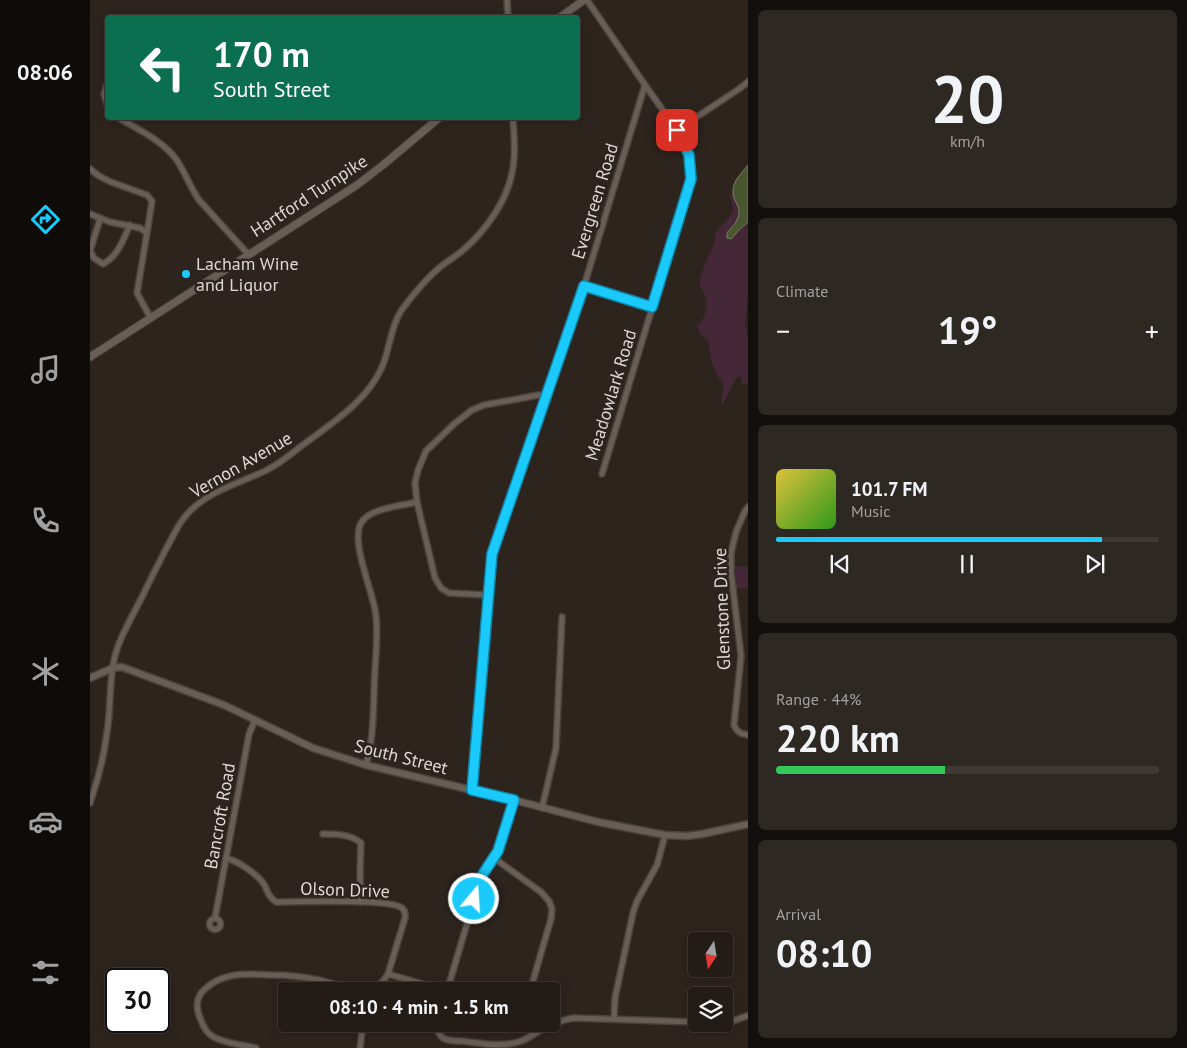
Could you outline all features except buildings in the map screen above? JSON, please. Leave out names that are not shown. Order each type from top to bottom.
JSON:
[{"type":"main road","points":[[564,15],[586,0]]},
{"type":"main road","name":"Hartford Turnpike","points":[[90,357],[357,184],[437,120]]},
{"type":"street","points":[[507,0],[508,15]]},
{"type":"street","name":"Meadowlark Road","points":[[586,0],[677,130],[689,155],[691,179],[602,474]]},
{"type":"street","points":[[677,130],[748,81]]},
{"type":"street","name":"Evergreen Road","points":[[472,790],[492,554],[584,286],[645,85]]},
{"type":"street","points":[[122,120],[166,148],[176,159],[199,200],[248,254]]},
{"type":"street","name":"Vernon Avenue","points":[[90,803],[107,732],[114,658],[133,615],[179,525],[201,501],[214,493],[267,470],[336,420],[363,396],[375,381],[382,366],[394,324],[402,310],[438,268],[462,252],[475,240],[496,211],[506,192],[512,174],[514,156],[513,120]]},
{"type":"street","points":[[90,169],[111,182],[147,195],[152,201],[137,292],[150,317]]},
{"type":"street","points":[[90,214],[100,219],[140,228],[146,233]]},
{"type":"street","points":[[100,219],[90,252],[94,258],[103,264],[109,261],[118,250],[130,225]]},
{"type":"street","points":[[584,286],[652,307]]},
{"type":"street","points":[[488,595],[450,593],[441,588],[435,578],[417,502],[415,483],[426,451],[454,424],[472,410],[484,405],[545,396]]},
{"type":"street","points":[[366,765],[372,733],[376,616],[360,552],[358,532],[368,515],[417,502]]},
{"type":"street","name":"Glenstone Drive","points":[[748,506],[736,532],[731,553],[741,656],[734,724],[736,730],[748,735]]},
{"type":"street","points":[[542,808],[556,748],[562,617]]},
{"type":"street","name":"South Street","points":[[113,668],[122,667],[135,671],[224,705],[313,748],[366,765],[598,822],[665,835],[687,836],[748,824]]},
{"type":"street","points":[[90,678],[113,668]]},
{"type":"street","name":"Bancroft Road","points":[[215,918],[249,734],[255,720]]},
{"type":"street","points":[[450,982],[480,880],[498,851],[514,800]]},
{"type":"street","points":[[323,834],[336,834],[355,838],[361,843],[361,902]]},
{"type":"street","points":[[614,1019],[615,998],[633,913],[637,901],[657,865],[665,835]]},
{"type":"street","name":"Olson Drive","points":[[226,858],[253,874],[264,885],[268,896],[276,902],[384,903],[402,908],[405,912],[405,918],[388,974]]},
{"type":"street","points":[[494,858],[541,892],[552,908],[551,919],[533,982]]},
{"type":"street","points":[[256,1048],[223,1041],[211,1036],[203,1025],[198,1014],[197,1004],[201,992],[211,983],[239,974],[254,973],[306,977],[360,989],[378,986],[385,981],[388,974],[416,982]]},
{"type":"street","points":[[733,1022],[748,1015]]},
{"type":"street","points":[[560,1022],[588,1018],[688,1022]]},
{"type":"street","points":[[360,1048],[362,1032]]},
{"type":"street","points":[[439,1032],[443,1038],[450,1040],[500,1045],[519,1042],[537,1032]]},
{"type":"shaded area","points":[[748,165],[748,222],[731,239],[727,238],[727,233],[739,216],[739,209],[733,193],[734,185]]},
{"type":"shaded area","points":[[733,192],[738,206],[738,216],[736,222],[727,233],[733,238],[748,222],[748,295],[745,322],[748,342],[748,383],[742,384],[741,376],[736,378],[723,404],[721,402],[724,384],[718,377],[711,360],[708,341],[700,333],[697,326],[704,318],[706,307],[705,296],[700,287],[700,279],[714,244],[716,232],[731,215],[733,209],[730,196]]},
{"type":"shaded area","points":[[735,566],[748,567],[748,589],[737,588]]},
{"type":"place","name":"Lacham Wine and Liquor","points":[[186,274]]},
{"type":"route","points":[[474,899],[480,880],[498,851],[503,839],[514,800],[472,790],[490,571],[495,541],[584,286],[652,307],[691,179],[689,155],[685,143],[677,130]]}]
